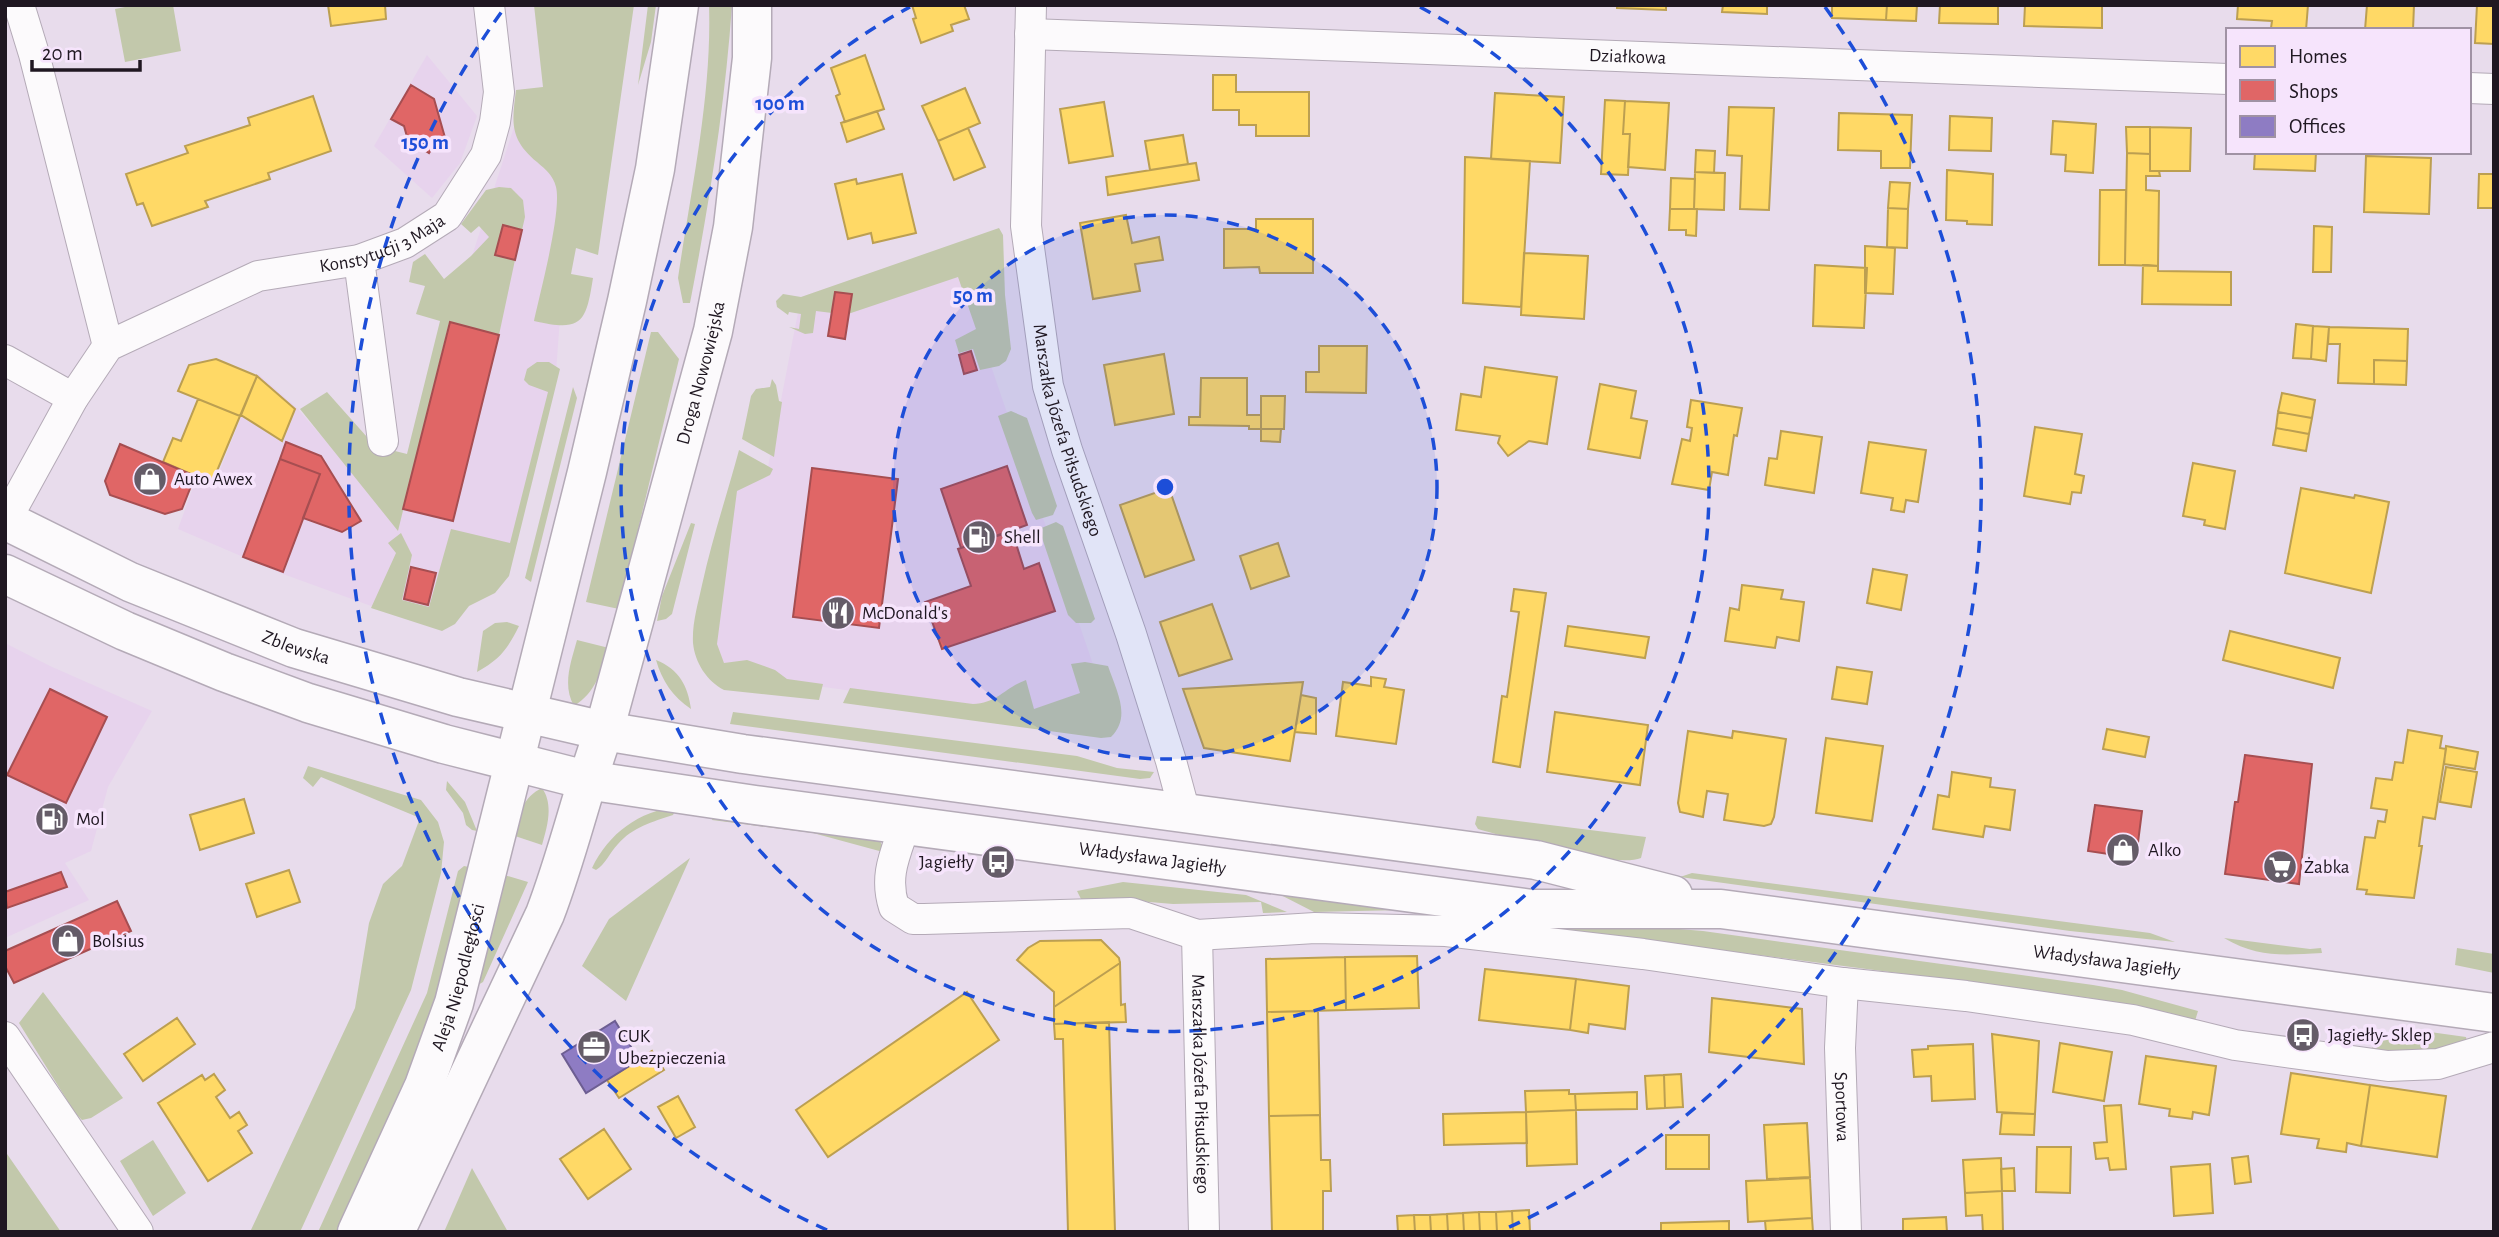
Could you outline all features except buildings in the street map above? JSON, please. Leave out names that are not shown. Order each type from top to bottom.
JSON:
[{"type":"main road","points":[[526,713],[627,301],[655,169],[678,5]]},
{"type":"main road","name":"Droga Nowowiejska","points":[[604,731],[713,331],[734,214],[752,58],[752,5]]},
{"type":"main road","name":"Zblewska","points":[[6,520],[130,582],[294,648],[458,697],[604,731]]},
{"type":"main road","points":[[5,575],[125,631],[224,672],[308,702],[404,733],[586,780]]},
{"type":"main road","name":"Aleja Niepodległości","points":[[357,1232],[424,1086],[454,1003],[526,713]]},
{"type":"main road","points":[[395,1232],[545,914],[604,731]]},
{"type":"main road","name":"Władysława Jagiełły","points":[[604,731],[743,754],[1536,860],[1721,909],[2494,1013]]},
{"type":"main road","name":"Władysława Jagiełły","points":[[586,780],[1532,909],[1721,909]]},
{"type":"street","points":[[6,520],[73,398],[108,346],[34,54],[19,5]]},
{"type":"street","name":"Konstytucji 3 Maja","points":[[108,346],[258,276],[359,260],[405,243],[447,216],[486,155],[495,122],[499,92],[489,5]]},
{"type":"street","name":"Działkowa","points":[[1030,20],[2226,79]]},
{"type":"street","name":"Marszałka Józefa Piłsudskiego","points":[[1030,20],[1026,226],[1048,386],[1067,450],[1135,647],[1185,813]]},
{"type":"street","points":[[2471,88],[2494,89]]},
{"type":"street","points":[[359,260],[383,442]]},
{"type":"street","points":[[5,360],[73,398]]},
{"type":"street","points":[[905,825],[894,857],[888,888],[894,907],[914,919],[1130,913],[1197,935],[1315,928],[1446,931],[1643,954],[1843,983],[1966,996],[2133,1020],[2235,1045],[2388,1066],[2438,1064],[2494,1047]]},
{"type":"street","name":"Marszałka Józefa Piłsudskiego","points":[[1197,935],[1204,1232]]},
{"type":"street","name":"Sportowa","points":[[1843,983],[1840,1048],[1846,1232]]},
{"type":"street","points":[[5,1037],[138,1232]]},
{"type":"shaded area","points":[[427,55],[477,116],[460,163],[432,198],[374,146]]},
{"type":"shaded area","points":[[516,121],[570,178],[556,373],[512,545],[430,611],[371,606],[283,574],[178,529],[196,479],[214,485],[258,374],[297,408],[365,486],[407,454],[453,272],[471,259]]},
{"type":"shaded area","points":[[950,246],[1112,720],[1106,726],[722,673],[702,591],[739,453],[768,467],[801,297]]},
{"type":"shaded area","name":"Mol","points":[[5,643],[152,711],[108,787],[91,851],[65,863],[89,900],[5,938]]},
{"type":"green space","points":[[135,5],[173,5],[181,51],[125,62],[115,9]]},
{"type":"green space","points":[[534,5],[634,5],[598,255],[576,248],[571,274],[593,278],[584,314],[572,324],[534,321],[553,233],[557,198],[553,179],[521,146],[514,129],[516,90],[543,87]]},
{"type":"green space","points":[[648,5],[656,5],[651,42],[638,85]]},
{"type":"green space","points":[[709,5],[732,5],[729,42],[704,229],[690,303],[683,303],[678,278],[704,107]]},
{"type":"green space","points":[[511,188],[523,200],[525,217],[522,230],[503,225],[496,255],[515,260],[499,335],[449,323],[398,531],[300,409],[327,392],[375,446],[407,454],[440,321],[416,314],[425,286],[409,282],[413,262],[425,254],[444,279],[471,256],[489,237],[479,226],[471,233],[461,224],[486,190]]},
{"type":"green space","points":[[999,228],[1003,235],[1005,295],[1011,349],[1006,361],[999,366],[980,370],[973,349],[959,353],[955,340],[976,329],[958,277],[848,314],[851,294],[835,292],[832,313],[816,311],[813,333],[805,334],[789,327],[799,329],[801,314],[789,312],[788,315],[777,307],[776,301],[783,294],[801,297]]},
{"type":"green space","points":[[651,332],[658,332],[679,359],[619,609],[586,602]]},
{"type":"green space","points":[[537,362],[549,362],[560,369],[509,576],[495,593],[469,606],[455,624],[442,631],[371,608],[396,553],[388,543],[401,533],[412,555],[402,600],[429,607],[451,529],[510,543],[548,392],[529,385],[524,380],[527,369]]},
{"type":"green space","points":[[772,379],[779,401],[782,402],[774,457],[742,439],[751,396],[756,389],[770,387]]},
{"type":"green space","points":[[573,387],[577,398],[531,582],[525,578]]},
{"type":"green space","points":[[1011,411],[1027,418],[1057,506],[1053,515],[1036,520],[1032,513],[998,416]]},
{"type":"green space","points":[[739,450],[773,469],[770,475],[737,491],[717,644],[724,663],[747,660],[775,670],[787,679],[823,684],[819,700],[724,690],[707,676],[696,658],[693,628],[710,551]]},
{"type":"green space","points":[[1056,522],[1063,526],[1095,619],[1091,623],[1076,623],[1068,615],[1039,529]]},
{"type":"green space","points":[[691,523],[695,524],[672,614],[657,621],[662,596]]},
{"type":"green space","points":[[507,622],[519,626],[511,641],[492,663],[477,672],[483,631],[495,623]]},
{"type":"green space","points":[[577,640],[609,648],[593,688],[574,706],[568,682]]},
{"type":"green space","points":[[656,660],[671,668],[681,679],[688,693],[691,709],[669,688]]},
{"type":"green space","points":[[1085,662],[1108,666],[1115,684],[1121,721],[1111,737],[1101,738],[843,703],[850,688],[982,703],[1026,680],[1034,709],[1080,693],[1071,664]]},
{"type":"green space","points":[[733,712],[1077,756],[1117,768],[1154,772],[1150,778],[1140,779],[730,724]]},
{"type":"green space","points":[[308,766],[421,800],[438,822],[444,842],[441,873],[411,990],[300,1232],[250,1232],[355,1008],[369,923],[383,884],[402,866],[420,818],[321,777],[313,787],[303,778]]},
{"type":"green space","points":[[447,781],[465,802],[477,831],[466,825],[463,813],[446,790]]},
{"type":"green space","points":[[542,788],[549,809],[542,845],[512,835],[526,801]]},
{"type":"green space","points":[[677,807],[673,815],[630,833],[599,868],[592,868],[607,844],[627,826],[650,813]]},
{"type":"green space","points":[[714,811],[880,841],[884,849],[883,852],[813,833],[712,820]]},
{"type":"green space","points":[[1477,816],[1646,837],[1641,858],[1609,859],[1561,851],[1478,829],[1475,824]]},
{"type":"green space","points":[[690,858],[626,1001],[582,966],[609,919]]},
{"type":"green space","points":[[464,866],[474,868],[443,993],[344,1232],[318,1232],[427,993],[458,871]]},
{"type":"green space","points":[[1692,873],[2150,933],[2175,942],[2070,931],[1680,877]]},
{"type":"green space","points":[[501,874],[528,882],[483,982],[478,985]]},
{"type":"green space","points":[[1123,882],[1246,895],[1287,912],[1263,913],[1261,902],[1173,904],[1126,900],[1082,901],[1077,891]]},
{"type":"green space","points":[[1271,890],[1403,910],[1314,912]]},
{"type":"green space","points":[[1529,925],[1703,931],[2093,985],[2122,990],[2198,1011],[2195,1021],[2090,998]]},
{"type":"green space","points":[[2224,938],[2310,949],[2321,948],[2322,953],[2260,952]]},
{"type":"green space","points":[[2457,948],[2494,954],[2494,973],[2455,965]]},
{"type":"green space","points":[[43,992],[123,1098],[91,1118],[82,1120],[75,1113],[19,1023]]},
{"type":"green space","points":[[2430,1032],[2466,1037],[2467,1042],[2425,1052],[2372,1050],[2374,1036]]},
{"type":"green space","points":[[153,1140],[186,1193],[153,1216],[120,1161]]},
{"type":"green space","points":[[5,1151],[61,1232],[5,1232]]},
{"type":"green space","points":[[472,1168],[508,1232],[444,1232]]},
{"type":"place","name":"Auto Awex","points":[[150,479]]},
{"type":"place","name":"Shell","points":[[979,537]]},
{"type":"place","name":"McDonald's","points":[[838,613]]},
{"type":"place","name":"Mol","points":[[52,819]]},
{"type":"place","name":"Alko","points":[[2123,850]]},
{"type":"place","name":"Jagiełły","points":[[998,862]]},
{"type":"place","name":"Żabka","points":[[2280,867]]},
{"type":"place","name":"Bolsius","points":[[68,941]]},
{"type":"place","name":"Jagiełły- Sklep","points":[[2303,1035]]},
{"type":"place","name":"CUK Ubezpieczenia","points":[[594,1047]]}]
